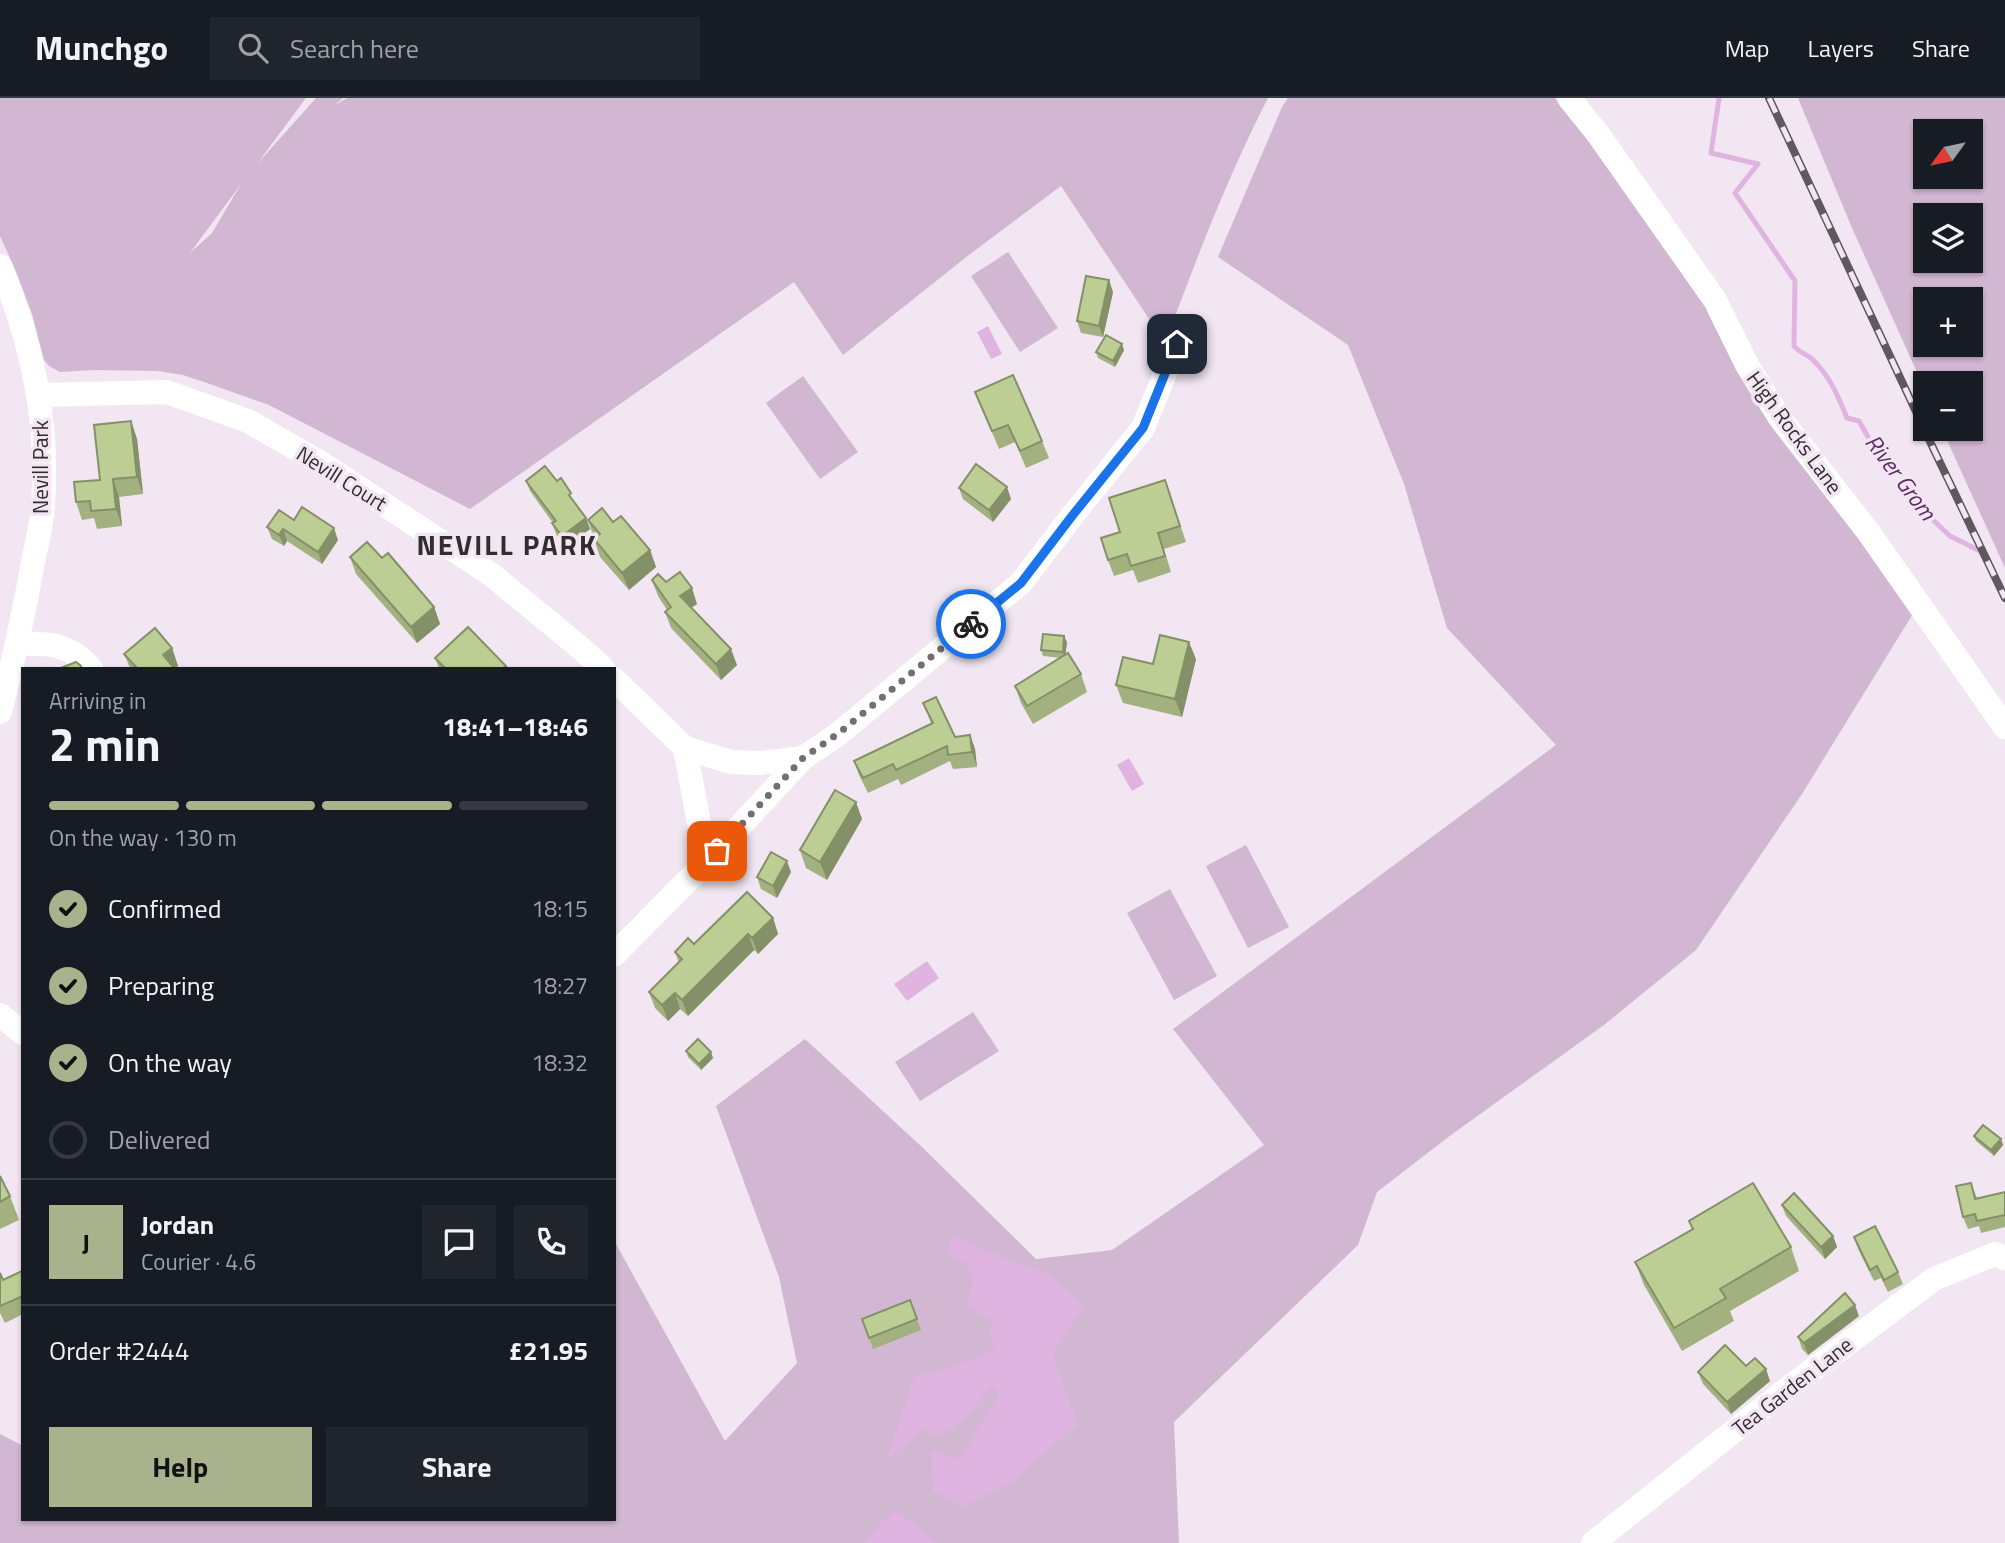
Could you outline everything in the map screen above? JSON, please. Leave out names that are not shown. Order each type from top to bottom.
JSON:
[{"type":"street","name":"High Rocks Lane","points":[[1569,98],[1598,134],[1715,300],[1746,365],[1768,401],[1869,533],[2005,727]]},
{"type":"street","name":"Nevill Park","points":[[0,266],[28,348],[39,395],[44,450],[43,506],[18,644],[0,712]]},
{"type":"street","points":[[616,953],[717,851],[803,758],[839,733],[1021,583],[1143,428],[1177,344]]},
{"type":"street","name":"Nevill Court","points":[[39,395],[167,392],[248,421],[321,463],[492,575],[602,667]]},
{"type":"street","points":[[18,644],[44,643],[62,646],[90,667]]},
{"type":"street","points":[[616,681],[685,748],[730,762],[760,763],[803,758]]},
{"type":"street","points":[[685,748],[706,861]]},
{"type":"street","points":[[0,1015],[21,1031]]},
{"type":"street","name":"Tea Garden Lane","points":[[1593,1543],[1783,1392],[1934,1279],[1995,1254],[2005,1258]]},
{"type":"shaded area","points":[[0,98],[306,98],[257,164],[316,98],[343,98],[335,105],[347,98],[1268,98],[1200,250],[1165,343],[1061,186],[843,355],[794,282],[470,509],[269,405],[207,383],[183,375],[157,371],[60,372],[49,366],[44,360],[32,314],[0,236]],"holes":[[[241,184],[212,233],[190,253]]]},
{"type":"shaded area","points":[[1288,98],[1555,98],[1589,140],[1705,303],[1914,612],[1802,794],[1696,950],[1604,1025],[1377,1192],[1358,1245],[1174,1422],[1179,1543],[0,1543],[0,1434],[21,1445],[21,1521],[616,1521],[616,1244],[725,1441],[797,1363],[779,1277],[716,1106],[805,1039],[923,1148],[1036,1259],[1112,1250],[1264,1145],[1173,1029],[1556,745],[1447,628],[1404,484],[1348,345],[1218,257]]},
{"type":"shaded area","points":[[1798,98],[2005,98],[2005,568],[1947,441],[1983,441],[1983,371],[1916,371],[1852,228]]},
{"type":"shaded area","points":[[1008,252],[1058,328],[1020,352],[971,276]]},
{"type":"shaded area","points":[[988,326],[1002,354],[991,359],[977,332]]},
{"type":"shaded area","points":[[803,376],[858,452],[820,479],[766,403]]},
{"type":"shaded area","points":[[1129,758],[1144,784],[1132,791],[1117,765]]},
{"type":"shaded area","points":[[1246,845],[1289,927],[1248,948],[1206,866]]},
{"type":"shaded area","points":[[1170,889],[1217,976],[1174,1000],[1127,913]]},
{"type":"shaded area","points":[[927,961],[939,978],[907,1001],[894,984]]},
{"type":"shaded area","points":[[973,1012],[999,1051],[920,1101],[895,1062]]},
{"type":"shaded area","points":[[954,1236],[1049,1274],[1084,1305],[1053,1354],[1078,1424],[1011,1482],[962,1507],[933,1491],[932,1450],[960,1459],[1000,1394],[991,1386],[964,1420],[938,1436],[923,1429],[887,1460],[914,1377],[956,1365],[995,1348],[990,1332],[992,1321],[967,1305],[973,1280],[967,1264],[947,1252]]},
{"type":"shaded area","points":[[896,1510],[936,1543],[864,1543]]},
{"type":"building","points":[[1086,276],[1109,280],[1099,326],[1077,321]]},
{"type":"building","points":[[1106,335],[1122,344],[1113,361],[1096,352]]},
{"type":"building","points":[[1013,375],[1042,441],[1020,451],[1008,425],[992,431],[975,392]]},
{"type":"building","points":[[131,421],[137,477],[113,479],[116,509],[91,511],[90,501],[76,502],[74,482],[100,480],[94,425]]},
{"type":"building","points":[[976,464],[1007,487],[989,510],[959,488]]},
{"type":"building","points":[[545,466],[557,481],[561,478],[571,493],[569,495],[586,518],[562,536],[552,523],[556,521],[526,481]]},
{"type":"building","points":[[1165,480],[1180,526],[1158,533],[1165,556],[1131,566],[1127,554],[1108,560],[1101,538],[1120,532],[1109,498]]},
{"type":"building","points":[[302,507],[334,528],[318,552],[283,529],[279,535],[267,527],[279,510],[294,520]]},
{"type":"building","points":[[602,508],[613,522],[621,516],[650,550],[622,573],[594,539],[600,534],[588,520]]},
{"type":"building","points":[[367,542],[382,558],[388,553],[434,607],[411,627],[350,557]]},
{"type":"building","points":[[680,572],[692,588],[680,596],[731,649],[716,664],[665,612],[671,607],[652,580],[658,574],[666,582]]},
{"type":"building","points":[[468,627],[506,666],[444,667],[435,658]]},
{"type":"building","points":[[155,628],[172,648],[163,655],[173,667],[136,667],[124,654]]},
{"type":"building","points":[[1043,634],[1064,636],[1063,652],[1041,650]]},
{"type":"building","points":[[1160,635],[1189,642],[1175,699],[1116,685],[1123,657],[1153,664]]},
{"type":"building","points":[[1068,653],[1081,674],[1027,706],[1015,686]]},
{"type":"building","points":[[76,662],[81,667],[64,667]]},
{"type":"building","points":[[936,697],[955,737],[970,735],[972,752],[948,755],[947,746],[896,770],[893,764],[863,778],[854,761],[933,723],[923,703]]},
{"type":"building","points":[[835,790],[856,802],[820,862],[800,850]]},
{"type":"building","points":[[771,852],[787,861],[773,886],[757,877]]},
{"type":"building","points":[[747,892],[773,918],[752,938],[748,934],[682,1000],[675,993],[662,1005],[649,992],[682,959],[675,952],[688,938],[694,944]]},
{"type":"building","points":[[698,1039],[711,1052],[699,1064],[686,1051]]},
{"type":"building","points":[[1983,1125],[2001,1139],[1991,1150],[1974,1136]]},
{"type":"building","points":[[0,1176],[10,1196],[0,1202]]},
{"type":"building","points":[[1753,1183],[1791,1247],[1720,1289],[1726,1298],[1674,1328],[1635,1262],[1693,1229],[1689,1221]]},
{"type":"building","points":[[1971,1183],[1975,1199],[2005,1192],[2005,1215],[1977,1221],[1975,1214],[1963,1217],[1956,1186]]},
{"type":"building","points":[[1794,1193],[1833,1236],[1821,1247],[1782,1205]]},
{"type":"building","points":[[1875,1226],[1898,1272],[1884,1280],[1877,1266],[1870,1270],[1854,1237]]},
{"type":"building","points":[[21,1271],[21,1297],[0,1306],[0,1273],[3,1280]]},
{"type":"building","points":[[1845,1293],[1855,1305],[1804,1343],[1798,1337]]},
{"type":"building","points":[[910,1300],[917,1319],[869,1338],[862,1319]]},
{"type":"building","points":[[1725,1345],[1746,1366],[1755,1358],[1766,1369],[1727,1402],[1698,1372]]},
{"type":"waterway","name":"River Grom","points":[[1719,98],[1711,153],[1758,164],[1735,193],[1795,281],[1794,346],[1824,372],[1847,418],[1859,421],[1872,444],[1895,465],[1931,518],[1950,536],[1978,550]]},
{"type":"railway","points":[[1769,98],[2005,598]]},
{"type":"way so far","points":[[717,851],[803,758],[839,733],[971,624]]},
{"type":"district","name":"NEVILL PARK","points":[[507,544]]},
{"type":"route","points":[[971,624],[1021,583],[1143,428],[1177,344]]}]
